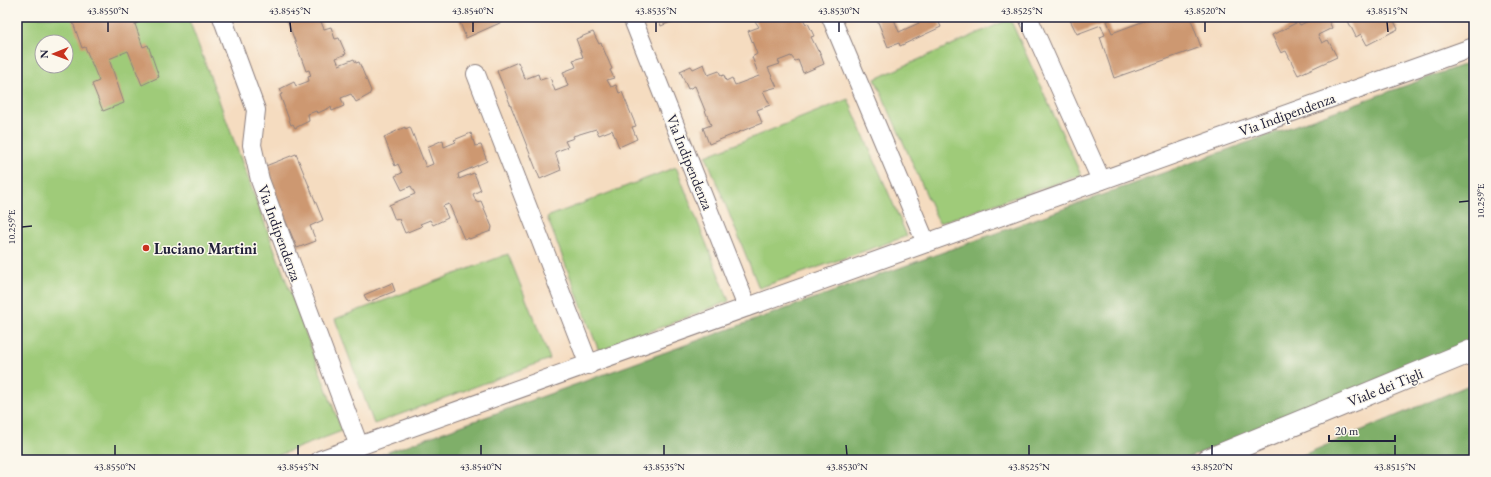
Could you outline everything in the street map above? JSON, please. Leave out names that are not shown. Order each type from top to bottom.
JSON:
[{"type":"street","name":"Via Indipendenza","points":[[222,17],[256,110],[252,145],[260,180],[359,446]]},
{"type":"street","name":"Via Indipendenza","points":[[632,17],[747,307]]},
{"type":"street","points":[[831,17],[926,243]]},
{"type":"street","points":[[1028,17],[1101,180]]},
{"type":"street","name":"Via Indipendenza","points":[[320,460],[1474,47]]},
{"type":"street","points":[[476,74],[589,365]]},
{"type":"street","name":"Viale dei Tigli","points":[[1208,460],[1474,350]]},
{"type":"green space","name":"Luciano Martini","points":[[17,17],[188,17],[342,431],[266,460],[17,460]]},
{"type":"green space","points":[[1010,19],[1081,175],[939,223],[875,79]]},
{"type":"green space","points":[[1474,61],[1474,341],[1183,460],[366,460]]},
{"type":"green space","points":[[848,99],[907,236],[759,288],[706,156]]},
{"type":"green space","points":[[676,167],[729,301],[599,351],[547,217]]},
{"type":"green space","points":[[508,254],[550,359],[374,424],[335,319]]},
{"type":"green space","points":[[1474,383],[1474,460],[1291,460]]},
{"type":"building","points":[[71,17],[138,17],[140,22],[135,24],[143,47],[148,45],[159,77],[142,85],[128,51],[109,59],[124,103],[103,111],[92,84],[99,81],[85,47],[82,48]]},
{"type":"building","points":[[286,17],[319,17],[324,29],[331,27],[335,39],[339,38],[346,54],[336,58],[339,65],[354,59],[356,63],[359,62],[371,91],[369,95],[356,102],[351,94],[341,98],[344,106],[332,111],[331,107],[318,113],[316,111],[308,114],[309,121],[295,128],[293,124],[291,125],[280,95],[282,94],[280,89],[294,82],[296,86],[309,81],[308,77],[311,76],[309,70],[306,71]]},
{"type":"building","points":[[458,17],[499,17],[502,22],[466,38]]},
{"type":"building","points":[[658,17],[683,17],[661,26]]},
{"type":"building","points":[[802,17],[806,24],[808,23],[814,36],[811,37],[818,51],[819,50],[824,64],[803,73],[798,60],[795,61],[791,56],[778,61],[780,64],[768,68],[777,87],[763,91],[770,105],[757,110],[762,123],[709,144],[703,128],[711,125],[695,86],[688,89],[680,71],[691,66],[693,69],[704,64],[708,75],[719,71],[721,76],[724,75],[726,81],[732,78],[735,85],[759,76],[752,57],[757,54],[748,31],[759,27],[753,18]]},
{"type":"building","points":[[876,17],[899,17],[894,19],[899,32],[919,23],[917,17],[945,17],[938,20],[941,27],[900,46],[899,43],[888,47]]},
{"type":"building","points":[[1078,17],[1116,17],[1107,21],[1112,33],[1155,17],[1190,17],[1201,47],[1114,78],[1100,37],[1105,35],[1101,25],[1077,34],[1070,20]]},
{"type":"building","points":[[1317,17],[1327,17],[1332,28],[1318,35],[1322,43],[1328,40],[1337,57],[1298,75],[1286,51],[1281,53],[1272,35],[1298,22],[1300,25]]},
{"type":"building","points":[[1346,17],[1392,17],[1398,29],[1367,45],[1361,34],[1356,37]]},
{"type":"building","points":[[593,32],[599,44],[601,43],[612,69],[610,70],[614,78],[607,80],[611,87],[616,85],[619,93],[622,92],[636,126],[632,127],[637,139],[619,147],[612,130],[599,135],[596,129],[573,136],[574,138],[565,141],[568,147],[555,152],[561,170],[540,179],[497,71],[518,62],[525,79],[538,74],[540,80],[550,77],[555,91],[568,86],[563,72],[576,67],[573,60],[583,57],[576,39]]},
{"type":"building","points":[[405,127],[405,129],[410,127],[426,167],[433,164],[427,147],[443,140],[444,147],[456,142],[454,140],[471,133],[475,146],[481,145],[487,161],[458,174],[459,179],[474,173],[481,190],[473,194],[476,202],[481,201],[492,227],[491,231],[469,239],[464,239],[449,204],[443,206],[448,218],[433,225],[430,220],[420,224],[422,226],[405,233],[399,219],[395,220],[389,205],[415,194],[411,186],[402,190],[395,176],[402,173],[398,164],[395,166],[384,137]]},
{"type":"building","points":[[296,154],[323,220],[310,226],[316,241],[297,248],[263,167]]},
{"type":"building","points":[[392,283],[395,291],[368,302],[364,295]]},
{"type":"place","name":"Luciano Martini","points":[[146,248]]}]
